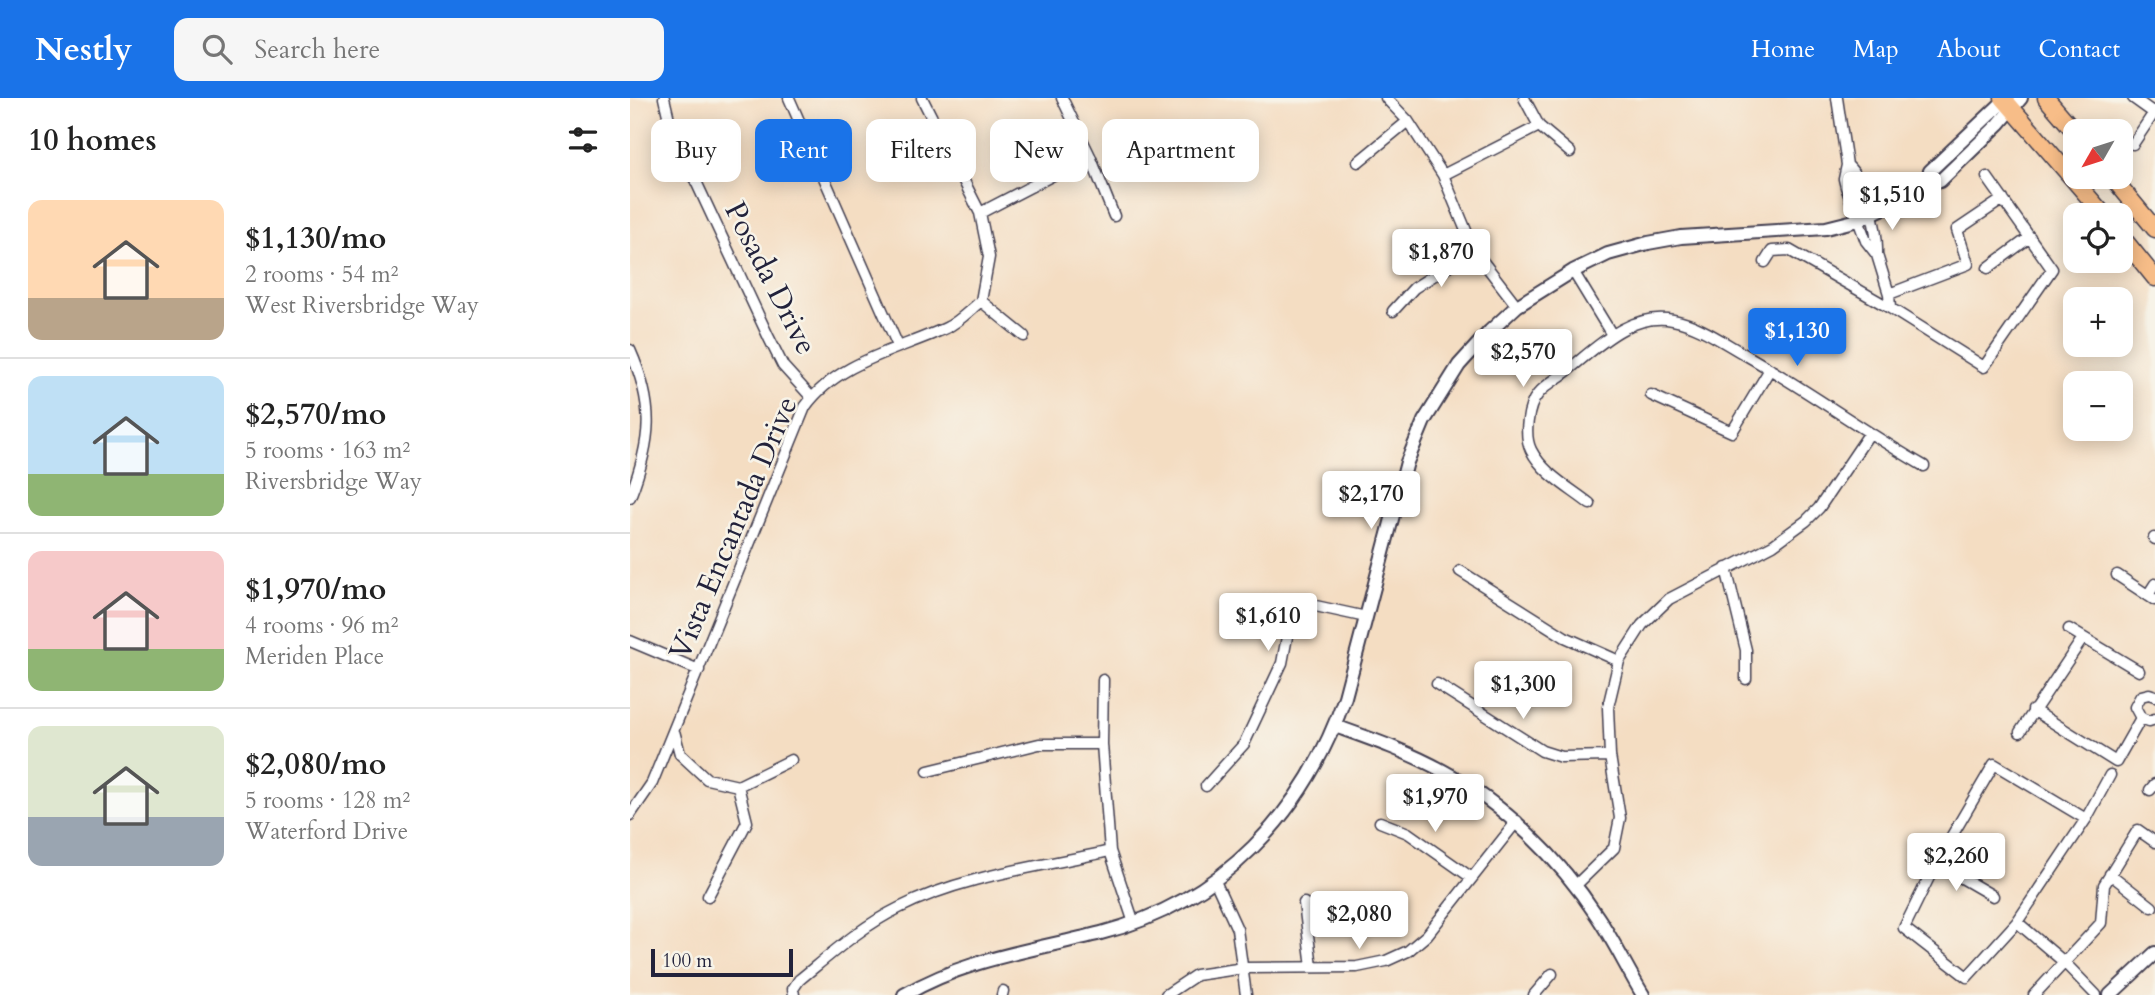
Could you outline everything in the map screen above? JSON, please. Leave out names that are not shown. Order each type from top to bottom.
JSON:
[{"type":"main road","points":[[2046,98],[2064,119]]},
{"type":"main road","points":[[2010,100],[2094,203]]},
{"type":"main road","points":[[2122,189],[2155,229]]},
{"type":"main road","points":[[2133,251],[2155,278]]},
{"type":"street","name":"Posada Drive","points":[[664,98],[671,128],[783,366],[812,398]]},
{"type":"street","points":[[789,98],[898,346]]},
{"type":"street","points":[[922,98],[980,213],[989,257],[981,301],[1024,336]]},
{"type":"street","points":[[1062,98],[1090,156],[1114,216]]},
{"type":"street","points":[[1385,98],[1408,121],[1443,175],[1474,250],[1517,306]]},
{"type":"street","points":[[1524,98],[1539,126],[1570,152]]},
{"type":"street","points":[[1837,98],[1847,165],[1844,178],[1857,220],[1866,241],[1877,255]]},
{"type":"street","points":[[2133,98],[2154,112],[2133,144]]},
{"type":"street","points":[[904,995],[975,962],[1134,923],[1169,908],[1215,881],[1259,842],[1280,819],[1304,785],[1335,726],[1407,462],[1424,421],[1459,365],[1517,306],[1573,271],[1608,254],[1681,237],[1788,232],[1826,228],[1857,220],[1900,200],[1925,183],[1930,171],[2010,100]]},
{"type":"street","points":[[1358,162],[1408,121]]},
{"type":"street","points":[[1443,175],[1539,126]]},
{"type":"street","points":[[980,213],[1090,156]]},
{"type":"street","points":[[1847,165],[1861,182],[1877,238],[1877,255],[1889,294],[1890,308]]},
{"type":"street","points":[[1765,262],[1772,251],[1789,250],[1890,308],[1984,367],[2052,269],[1987,177]]},
{"type":"street","points":[[1889,294],[1968,264],[1957,230],[2003,199]]},
{"type":"street","points":[[1989,268],[2030,237]]},
{"type":"street","points":[[1394,311],[1414,288],[1474,250]]},
{"type":"street","points":[[1573,271],[1612,335]]},
{"type":"street","name":"Vista Encantada Drive","points":[[630,815],[652,783],[805,407],[821,387],[838,376],[898,346],[949,326],[981,301]]},
{"type":"street","points":[[1590,504],[1543,468],[1530,449],[1530,411],[1537,395],[1612,335],[1632,324],[1654,319],[1670,319],[1694,326],[1770,369],[1924,466]]},
{"type":"street","points":[[630,350],[643,379],[650,426],[630,497]]},
{"type":"street","points":[[1651,395],[1731,432],[1770,369]]},
{"type":"street","points":[[1575,886],[1614,848],[1620,818],[1610,756],[1608,707],[1619,661],[1642,625],[1669,599],[1773,545],[1806,521],[1819,508],[1870,434]]},
{"type":"street","points":[[1726,568],[1746,650],[1746,679]]},
{"type":"street","points":[[1460,571],[1565,637],[1619,661]]},
{"type":"street","points":[[2117,575],[2152,598],[2155,584]]},
{"type":"street","points":[[1206,786],[1244,744],[1282,663],[1290,621],[1296,611],[1311,605],[1366,617]]},
{"type":"street","points":[[2068,629],[2139,671]]},
{"type":"street","points":[[2020,732],[2083,638]]},
{"type":"street","points":[[630,641],[699,670]]},
{"type":"street","points":[[1104,680],[1102,744],[1110,852],[1134,923]]},
{"type":"street","points":[[1437,684],[1542,751],[1561,757],[1610,756]]},
{"type":"street","points":[[2154,693],[2141,696],[2136,703],[2136,711],[2141,718],[2149,721],[2155,719]]},
{"type":"street","points":[[2033,710],[2116,762],[2141,718]]},
{"type":"street","points":[[1335,726],[1445,772],[1517,821],[1575,886],[1597,916],[1643,995]]},
{"type":"street","points":[[674,731],[680,754],[707,779],[738,786],[791,760]]},
{"type":"street","points":[[928,771],[1039,744],[1102,744]]},
{"type":"street","points":[[2086,819],[1994,764],[1936,863],[1904,928],[1967,977],[2017,922],[2086,819],[2110,775]]},
{"type":"street","points":[[708,896],[747,822],[738,786]]},
{"type":"street","points":[[1166,995],[1196,975],[1244,968],[1357,967],[1386,961],[1408,951],[1427,935],[1517,821]]},
{"type":"street","points":[[1380,822],[1408,833],[1472,878]]},
{"type":"street","points":[[2034,995],[2101,923],[2104,885],[2138,830],[2155,842]]},
{"type":"street","points":[[794,995],[793,989],[799,980],[857,932],[898,908],[953,886],[1110,852]]},
{"type":"street","points":[[1936,863],[1993,896]]},
{"type":"street","points":[[2110,874],[2152,908]]},
{"type":"street","points":[[1215,881],[1237,929],[1246,995]]},
{"type":"street","points":[[1304,903],[1312,967]]},
{"type":"street","points":[[2017,922],[2064,962],[2096,995]]},
{"type":"street","points":[[2110,995],[2155,953]]},
{"type":"street","points":[[1534,995],[1552,974]]}]
